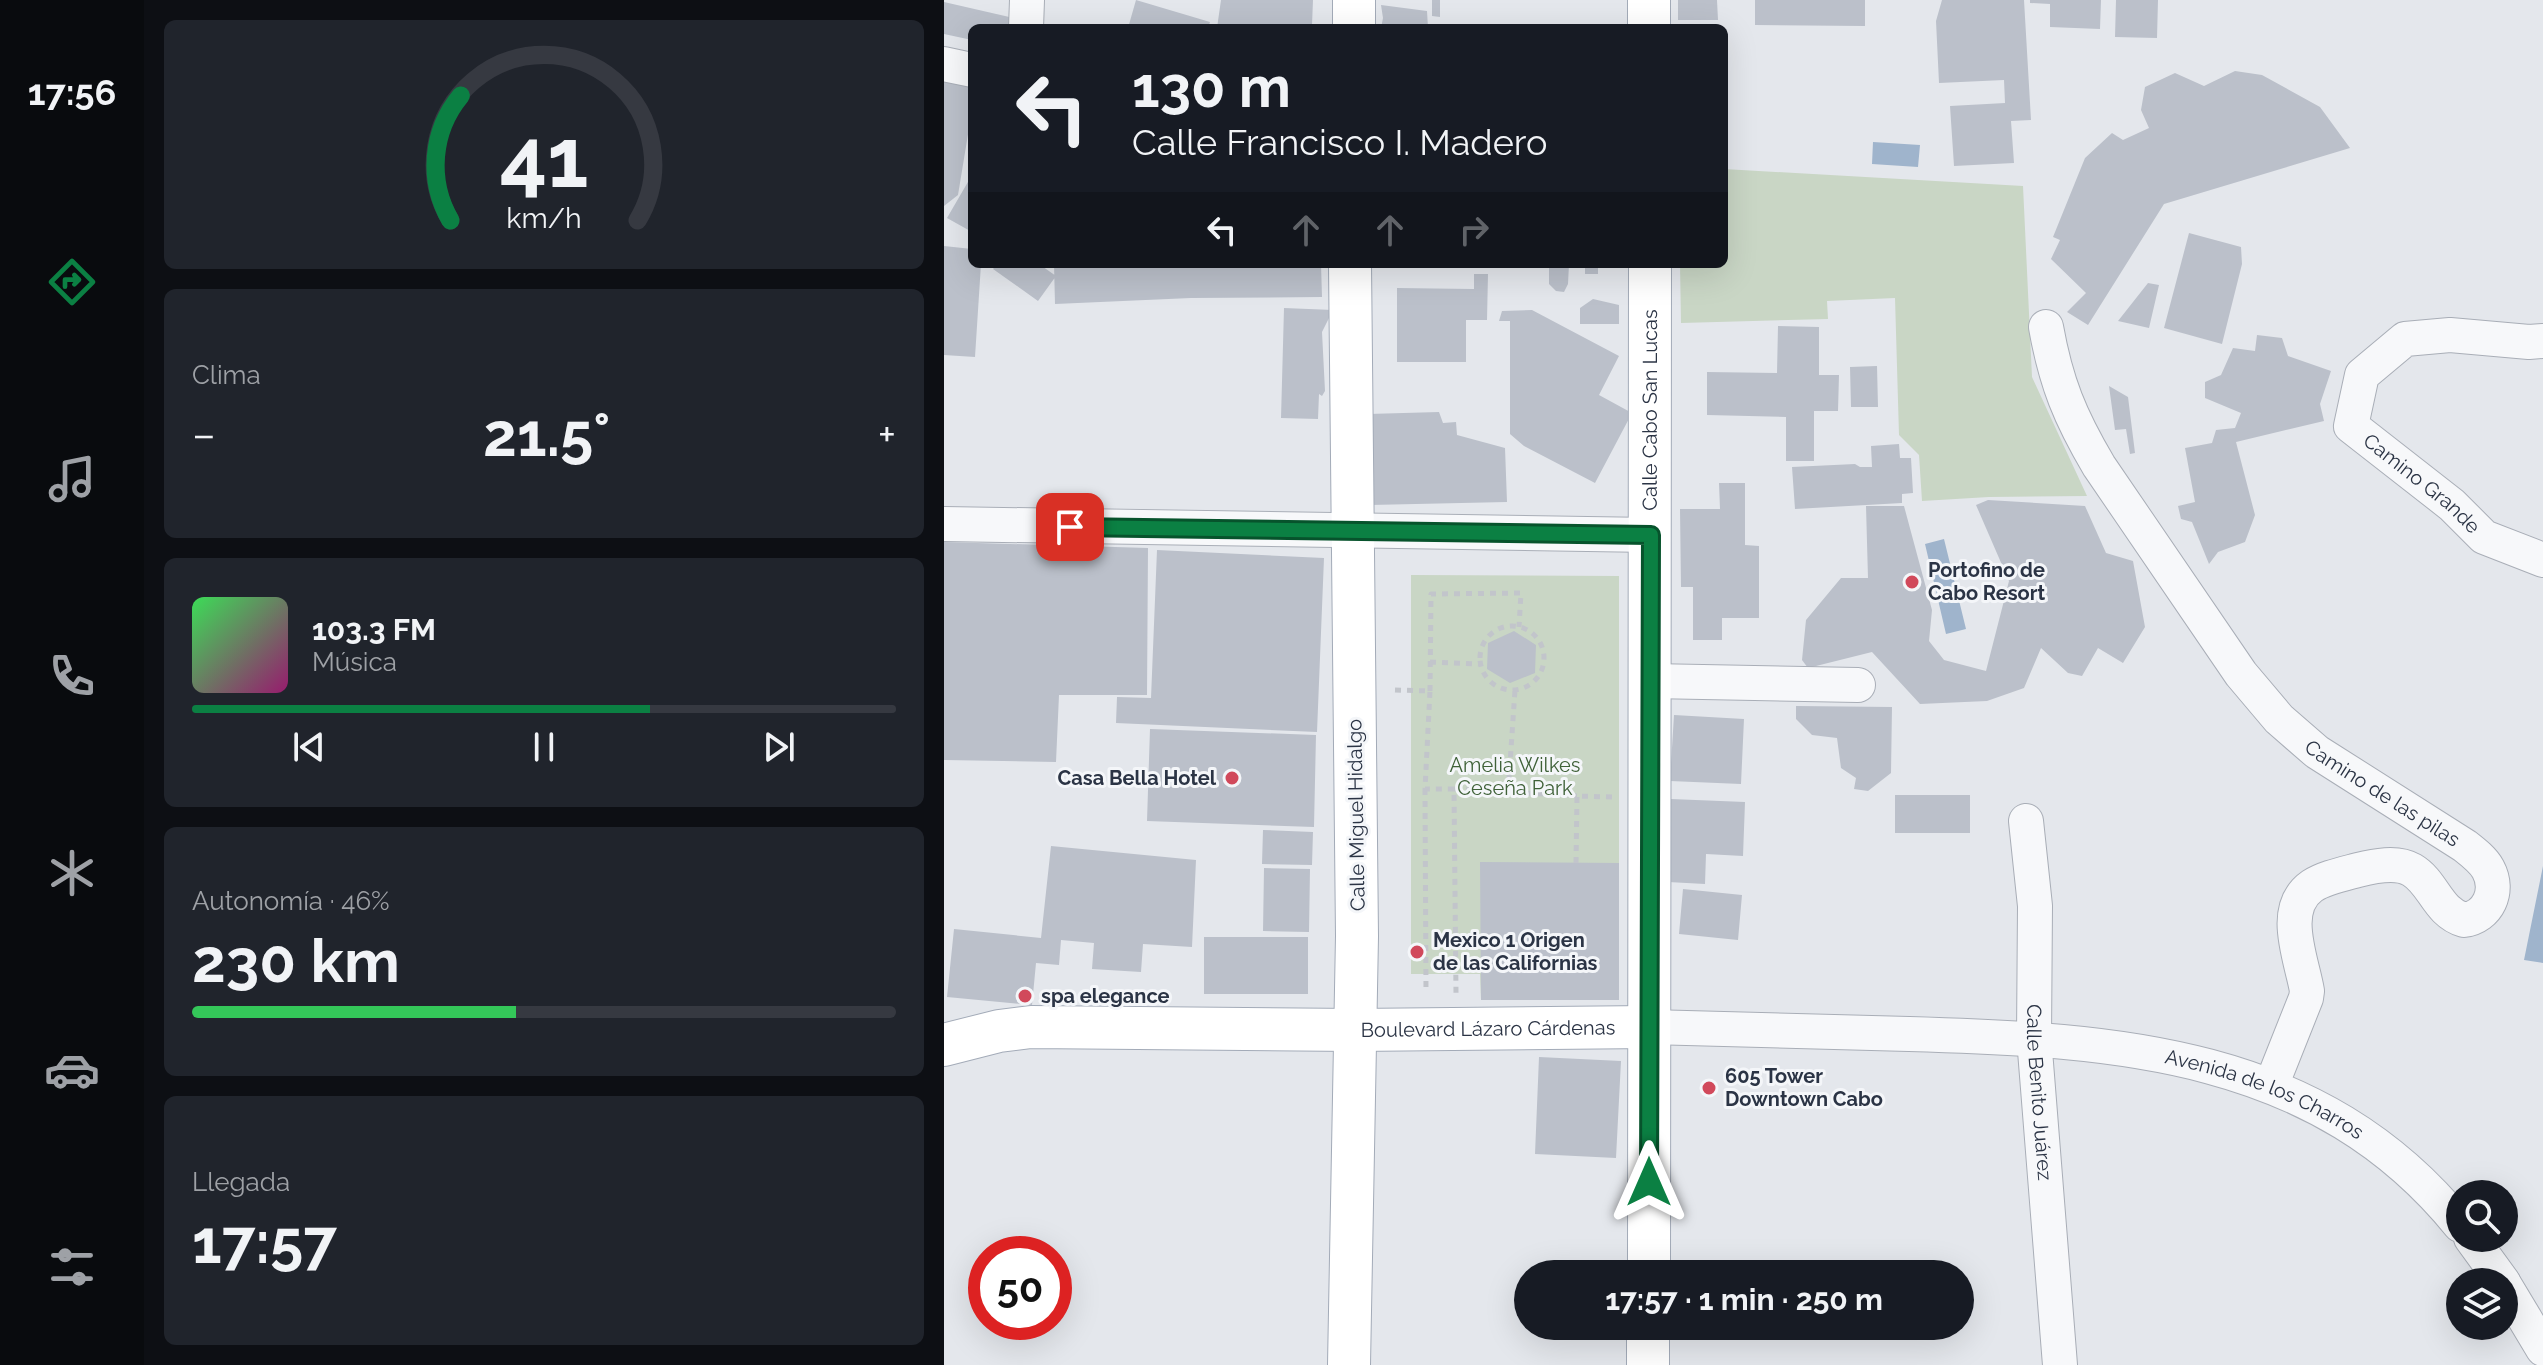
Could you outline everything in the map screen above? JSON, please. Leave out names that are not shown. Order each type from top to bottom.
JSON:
[{"type":"main road","points":[[1354,0],[1354,24]]},
{"type":"main road","points":[[1649,0],[1649,24]]},
{"type":"main road","name":"Calle Miguel Hidalgo","points":[[1349,1365],[1357,822],[1350,268]]},
{"type":"main road","name":"Calle Cabo San Lucas","points":[[1649,1260],[1650,268]]},
{"type":"main road","name":"Boulevard Lázaro Cárdenas","points":[[944,1045],[999,1031],[1031,1027],[1355,1030],[1649,1027]]},
{"type":"main road","points":[[1648,1340],[1648,1365]]},
{"type":"street","points":[[1026,24],[1027,0]]},
{"type":"street","points":[[944,64],[968,69]]},
{"type":"street","name":"Camino de las pilas","points":[[2046,327],[2058,382],[2082,438],[2250,686],[2279,719],[2317,752],[2465,846],[2486,866],[2491,876],[2492,893],[2488,905],[2480,915],[2464,920],[2447,912],[2419,875],[2405,867],[2392,865],[2361,869],[2319,882],[2306,891],[2294,928],[2306,998],[2271,1086]]},
{"type":"street","name":"Camino Grande","points":[[2543,341],[2450,335],[2405,339],[2362,375],[2351,426],[2452,505],[2484,537],[2543,560]]},
{"type":"street","points":[[944,524],[1651,535]]},
{"type":"street","points":[[1651,681],[1858,685]]},
{"type":"street","name":"Calle Benito Juárez","points":[[2026,821],[2035,906],[2034,1038],[2060,1365]]},
{"type":"street","name":"Boulevard Lázaro Cárdenas","points":[[1649,1027],[2034,1038]]},
{"type":"street","name":"Avenida de los Charros","points":[[2034,1038],[2161,1054],[2221,1068],[2271,1086],[2332,1115],[2372,1141],[2404,1166],[2446,1208]]},
{"type":"street","points":[[2518,1308],[2543,1349]]},
{"type":"path","points":[[1426,1006],[1425,789],[1431,594],[1521,593],[1519,627]]},
{"type":"path","points":[[1519,627],[1537,638],[1544,658],[1537,678],[1530,685],[1515,690],[1499,688],[1490,682],[1480,664],[1483,643],[1498,629],[1519,627]]},
{"type":"path","points":[[1430,662],[1480,664]]},
{"type":"path","points":[[1395,690],[1430,691]]},
{"type":"path","points":[[1508,793],[1515,690]]},
{"type":"path","points":[[1425,789],[1626,797]]},
{"type":"path","points":[[1454,789],[1457,1006]]},
{"type":"path","points":[[1576,863],[1577,796]]},
{"type":"green space","points":[[1728,169],[2023,186],[2032,377],[2087,496],[1922,501],[1919,455],[1899,435],[1895,298],[1827,301],[1828,319],[1681,323],[1680,268],[1728,268]]},
{"type":"green space","name":"Amelia Wilkes Ceseña Park","points":[[1411,575],[1619,576],[1619,1000],[1481,1000],[1480,974],[1411,974]]},
{"type":"water","points":[[1873,142],[1920,145],[1918,167],[1872,164]]},
{"type":"water","points":[[1944,539],[1966,629],[1946,634],[1925,544]]},
{"type":"water","points":[[2543,866],[2543,963],[2524,960]]},
{"type":"building","points":[[1136,0],[1210,22],[1209,24],[1129,24]]},
{"type":"building","points":[[1221,0],[1313,0],[1312,24],[1218,24]]},
{"type":"building","points":[[1432,0],[1440,0],[1440,17],[1432,16]]},
{"type":"building","points":[[1678,0],[1717,0],[1718,20],[1678,20]]},
{"type":"building","points":[[1755,0],[1865,0],[1865,26],[1755,25]]},
{"type":"building","points":[[1942,0],[2024,0],[2031,120],[2011,121],[2014,163],[1954,166],[1950,106],[2005,103],[2004,80],[1939,83],[1936,21]]},
{"type":"building","points":[[2030,0],[2101,0],[2100,29],[2050,27],[2050,4],[2030,3]]},
{"type":"building","points":[[2116,0],[2158,0],[2157,38],[2115,37]]},
{"type":"building","points":[[944,2],[1018,19],[1016,24],[968,24],[968,39],[944,34]]},
{"type":"building","points":[[1381,5],[1427,11],[1428,24],[1382,24]]},
{"type":"building","points":[[2235,71],[2262,75],[2320,107],[2350,148],[2164,204],[2088,325],[2067,312],[2086,293],[2051,259],[2060,240],[2053,237],[2085,158],[2112,133],[2123,140],[2149,128],[2141,110],[2145,87],[2175,73],[2204,86]]},
{"type":"building","points":[[944,78],[968,84],[968,134],[958,195],[944,206]]},
{"type":"building","points":[[968,182],[968,230],[947,218]]},
{"type":"building","points":[[2189,233],[2241,247],[2242,264],[2222,344],[2164,328]]},
{"type":"building","points":[[944,246],[968,249],[968,268],[981,268],[975,357],[944,355]]},
{"type":"building","points":[[1045,268],[1056,276],[1038,301],[993,269]]},
{"type":"building","points":[[1054,268],[1321,268],[1322,297],[1191,298],[1055,304]]},
{"type":"building","points":[[1549,268],[1569,268],[1564,292],[1556,291],[1549,284]]},
{"type":"building","points":[[1585,268],[1598,268],[1598,274],[1585,274]]},
{"type":"building","points":[[1474,274],[1488,274],[1487,320],[1466,320],[1466,362],[1397,362],[1397,288],[1474,289]]},
{"type":"building","points":[[2148,283],[2159,285],[2149,328],[2118,321]]},
{"type":"building","points":[[1593,299],[1619,305],[1619,324],[1580,324],[1580,308]]},
{"type":"building","points":[[1284,308],[1333,310],[1322,332],[1325,391],[1322,396],[1319,394],[1318,419],[1281,418]]},
{"type":"building","points":[[1532,310],[1619,356],[1599,395],[1632,413],[1595,483],[1524,446],[1510,434],[1510,321],[1499,321],[1502,311]]},
{"type":"building","points":[[1778,326],[1819,327],[1819,375],[1839,375],[1838,411],[1814,411],[1814,461],[1786,461],[1786,417],[1707,415],[1707,372],[1777,373]]},
{"type":"building","points":[[2257,335],[2282,338],[2288,356],[2331,371],[2320,404],[2324,421],[2236,442],[2255,515],[2245,542],[2218,552],[2209,564],[2192,522],[2181,519],[2178,506],[2195,502],[2185,448],[2212,443],[2216,430],[2235,428],[2241,413],[2205,398],[2205,382],[2221,375],[2233,348],[2255,351]]},
{"type":"building","points":[[1877,366],[1878,407],[1851,407],[1850,367]]},
{"type":"building","points":[[2109,386],[2128,397],[2135,453],[2130,454],[2126,429],[2115,430]]},
{"type":"building","points":[[1439,412],[1443,423],[1456,422],[1457,435],[1505,448],[1507,502],[1370,505],[1368,414]]},
{"type":"building","points":[[1899,444],[1900,458],[1911,458],[1913,493],[1902,494],[1902,503],[1795,509],[1792,467],[1855,464],[1872,467],[1871,446]]},
{"type":"building","points":[[1719,483],[1745,483],[1745,545],[1759,546],[1759,618],[1722,618],[1722,640],[1693,640],[1693,587],[1681,587],[1680,509],[1720,509]]},
{"type":"building","points":[[1988,500],[2085,506],[2106,553],[2133,561],[2145,627],[2123,663],[2098,648],[2082,676],[2068,673],[2041,648],[2024,688],[1987,701],[1920,704],[1872,652],[1808,668],[1802,660],[1806,620],[1841,578],[1868,578],[1866,506],[1904,506],[1932,610],[1929,641],[1944,660],[1986,671],[2009,581],[1976,505]]},
{"type":"building","points":[[944,542],[1148,548],[1147,695],[1059,695],[1056,762],[944,760]]},
{"type":"building","points":[[1157,550],[1324,558],[1317,732],[1116,723],[1117,697],[1151,698]]},
{"type":"building","points":[[1514,631],[1536,645],[1535,673],[1510,683],[1487,669],[1488,643]]},
{"type":"building","points":[[1796,706],[1892,707],[1891,773],[1868,791],[1854,789],[1856,778],[1841,768],[1837,738],[1812,735],[1796,719]]},
{"type":"building","points":[[1674,715],[1744,719],[1741,784],[1670,781]]},
{"type":"building","name":"Casa Bella Hotel","points":[[1150,729],[1316,735],[1314,827],[1147,821]]},
{"type":"building","points":[[1895,795],[1970,795],[1970,833],[1895,833]]},
{"type":"building","points":[[1671,799],[1745,802],[1743,856],[1706,854],[1705,884],[1668,882]]},
{"type":"building","points":[[1263,830],[1313,832],[1312,865],[1262,864]]},
{"type":"building","points":[[1051,846],[1196,860],[1192,947],[1143,944],[1141,972],[1092,969],[1094,943],[1061,940],[1059,965],[1036,963],[1032,1005],[947,997],[954,929],[1041,938]]},
{"type":"building","points":[[1480,862],[1619,863],[1619,1000],[1481,1000]]},
{"type":"building","points":[[1264,868],[1310,869],[1309,932],[1263,931]]},
{"type":"building","points":[[1683,889],[1742,895],[1738,940],[1679,934]]},
{"type":"building","points":[[1204,937],[1308,937],[1308,994],[1204,994]]},
{"type":"building","points":[[1539,1057],[1621,1061],[1616,1158],[1535,1154]]},
{"type":"place","name":"Portofino de Cabo Resort","points":[[1912,582]]},
{"type":"place","name":"Casa Bella Hotel","points":[[1232,778]]},
{"type":"place","name":"Mexico 1 Origen de las Californias","points":[[1417,952]]},
{"type":"place","name":"spa elegance","points":[[1025,996]]},
{"type":"place","name":"605 Tower Downtown Cabo","points":[[1709,1088]]},
{"type":"route","points":[[1070,527],[1651,535],[1649,1182]]}]
